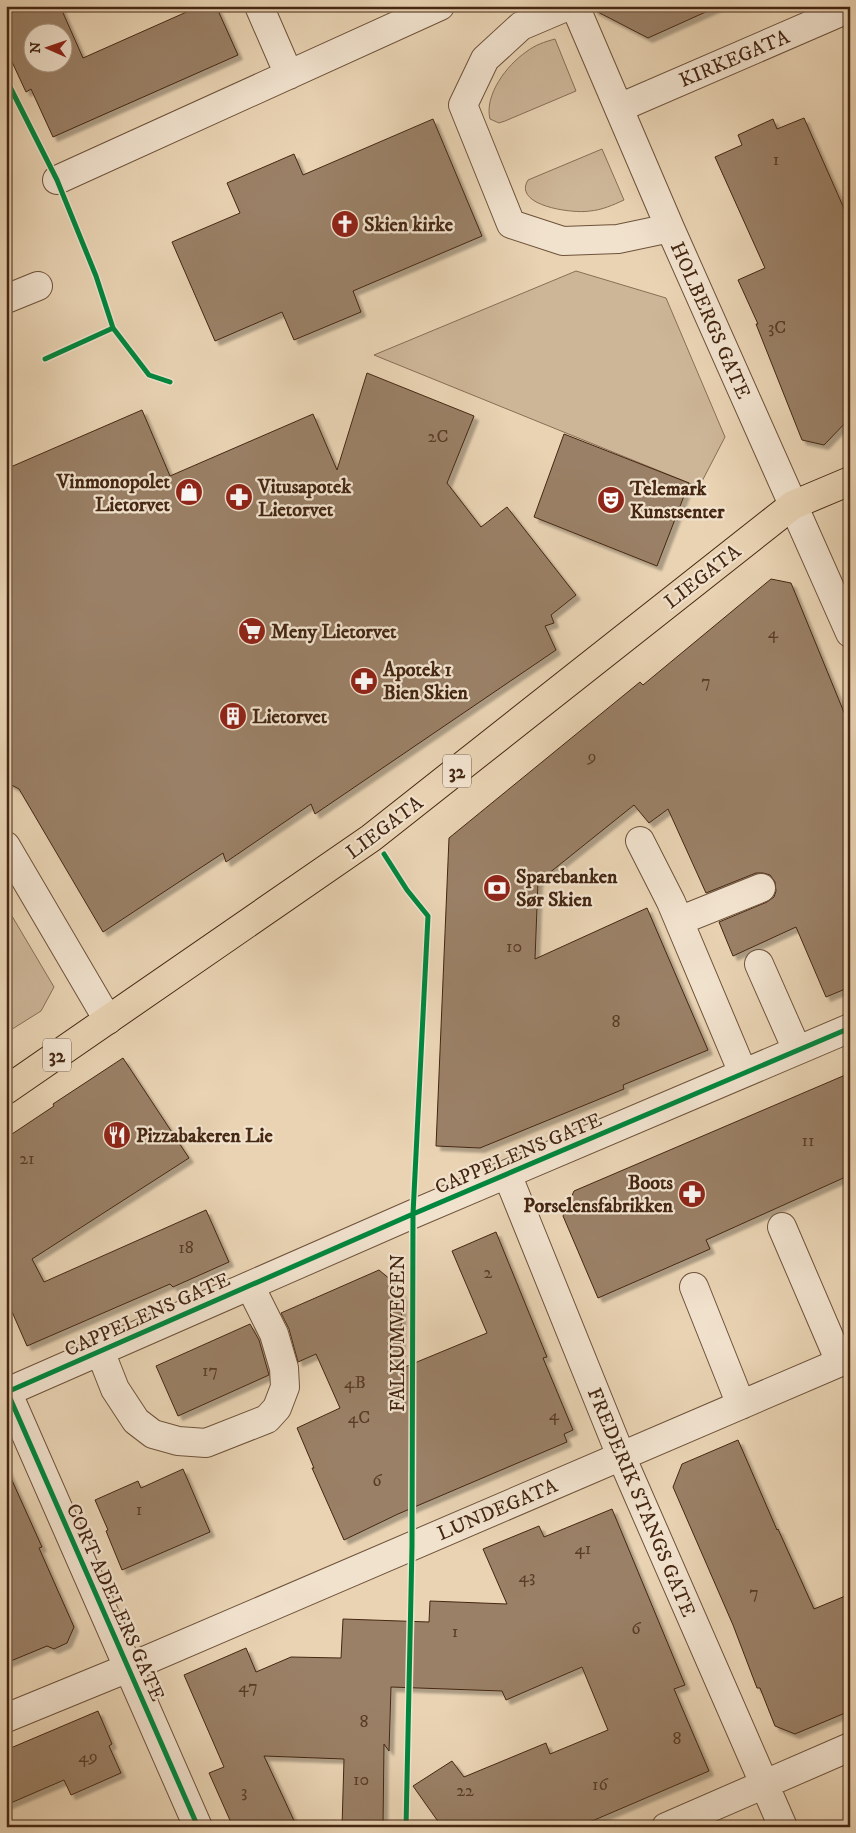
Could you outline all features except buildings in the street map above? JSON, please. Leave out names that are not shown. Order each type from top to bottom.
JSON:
[{"type":"main road","name":"32","points":[[794,505],[850,481]]},
{"type":"main road","name":"LIEGATA","points":[[6,1090],[371,838],[794,505]]},
{"type":"street","points":[[259,6],[289,75]]},
{"type":"street","points":[[57,180],[440,6]]},
{"type":"street","points":[[568,6],[521,26],[485,59],[463,105],[511,224],[563,241],[618,239],[670,228]]},
{"type":"street","name":"HOLBERGS GATE","points":[[575,6],[670,228],[850,633]]},
{"type":"street","name":"KIRKEGATA","points":[[618,108],[850,8]]},
{"type":"street","points":[[6,299],[38,286]]},
{"type":"street","points":[[640,841],[671,902],[742,1074]]},
{"type":"street","points":[[6,846],[108,1020]]},
{"type":"street","points":[[679,921],[761,888]]},
{"type":"street","points":[[759,964],[796,1050]]},
{"type":"street","name":"CAPPELENS GATE","points":[[7,1390],[100,1352],[507,1174],[850,1028]]},
{"type":"street","name":"FREDERIK STANGS GATE","points":[[507,1174],[621,1456],[783,1827]]},
{"type":"street","points":[[782,1227],[845,1360]]},
{"type":"street","points":[[100,1352],[114,1389],[136,1421],[152,1434],[178,1441],[206,1443],[267,1420],[277,1408],[285,1387],[284,1368],[274,1334],[250,1286]]},
{"type":"street","points":[[694,1287],[741,1405]]},
{"type":"street","name":"LUNDEGATA","points":[[6,1718],[128,1668],[845,1360]]},
{"type":"street","name":"CORT ADELERS GATE","points":[[7,1390],[198,1827]]},
{"type":"street","points":[[666,1827],[850,1747]]},
{"type":"shaded area","points":[[555,39],[576,91],[499,123],[490,119],[490,100],[505,73],[529,50]]},
{"type":"shaded area","points":[[602,149],[624,200],[603,208],[582,212],[547,206],[536,202],[529,196],[525,189],[528,180]]},
{"type":"shaded area","points":[[576,271],[666,298],[725,437],[699,487],[374,355]]},
{"type":"shaded area","points":[[6,906],[54,987],[41,1011],[6,1033]]},
{"type":"cycle path","points":[[6,79],[57,180],[96,276],[113,328],[149,375],[170,382]]},
{"type":"cycle path","points":[[45,359],[113,328]]},
{"type":"cycle path","name":"FALKUMVEGEN","points":[[384,854],[407,890],[428,916],[413,1214],[412,1546],[406,1827]]},
{"type":"cycle path","points":[[7,1392],[413,1214],[850,1028]]},
{"type":"cycle path","points":[[6,1389],[198,1827]]},
{"type":"place","name":"Skien kirke","points":[[345,224]]},
{"type":"place","name":"Vinmonopolet Lietorvet","points":[[189,492]]},
{"type":"place","name":"Vitusapotek Lietorvet","points":[[239,497]]},
{"type":"place","name":"Telemark Kunstsenter","points":[[611,500]]},
{"type":"place","name":"Meny Lietorvet","points":[[252,631]]},
{"type":"place","name":"Apotek 1 Bien Skien","points":[[364,681]]},
{"type":"place","name":"Lietorvet","points":[[233,716]]},
{"type":"place","name":"Sparebanken Sør Skien","points":[[497,888]]},
{"type":"place","name":"Pizzabakeren Lie","points":[[117,1135]]},
{"type":"place","name":"Boots Porselensfabrikken","points":[[692,1194]]}]
